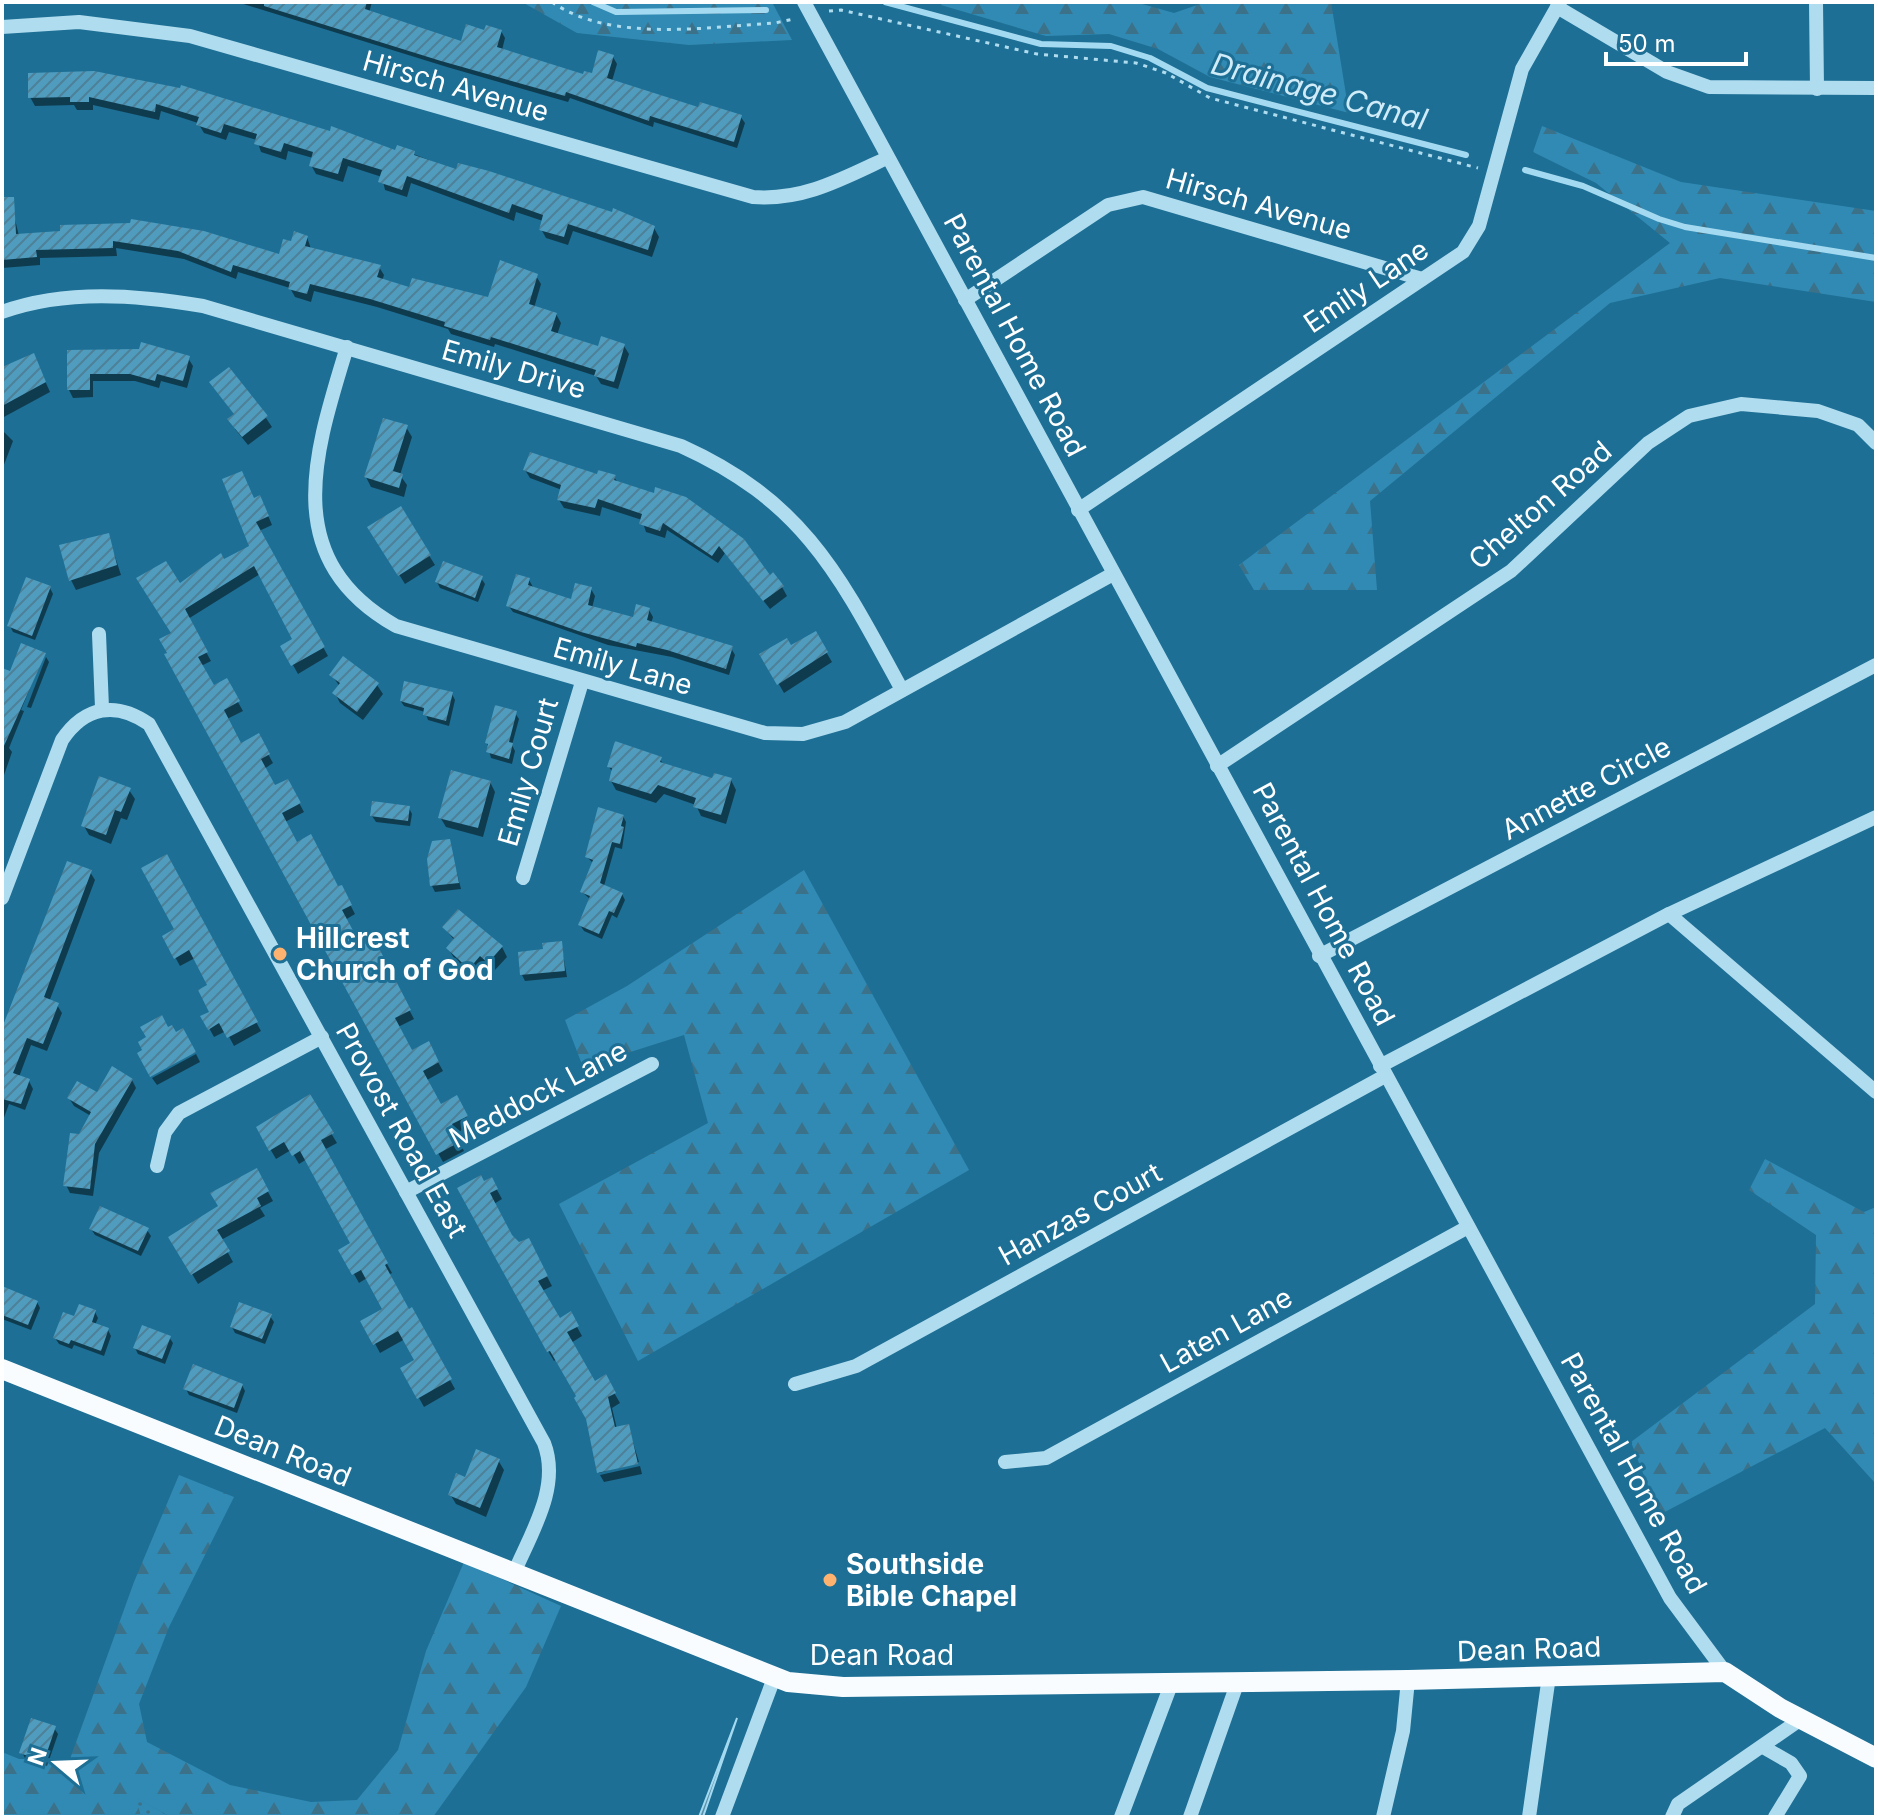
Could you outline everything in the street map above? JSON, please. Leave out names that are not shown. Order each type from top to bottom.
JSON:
[{"type":"main road","name":"Dean Road","points":[[2,1369],[774,1678],[843,1687],[1408,1680],[1725,1672]]},
{"type":"main road","name":"Parental Home Road","points":[[1725,1672],[1801,1719],[1876,1758]]},
{"type":"street","points":[[1816,2],[1817,89]]},
{"type":"street","points":[[1558,4],[1688,81],[1729,89],[1876,88]]},
{"type":"street","name":"Emily Lane","points":[[1078,510],[1463,252],[1472,241],[1522,69],[1558,4]]},
{"type":"street","name":"Parental Home Road","points":[[808,8],[1319,956],[1670,1598],[1725,1672]]},
{"type":"street","name":"Hirsch Avenue","points":[[2,27],[79,22],[190,36],[753,197],[780,199],[807,194],[887,158]]},
{"type":"street","name":"Hirsch Avenue","points":[[965,300],[1108,205],[1143,197],[1422,279]]},
{"type":"street","name":"Emily Drive","points":[[2,312],[79,297],[166,300],[233,313],[646,434],[741,476],[795,520],[845,585],[902,690]]},
{"type":"street","name":"Emily Lane","points":[[347,347],[323,423],[313,475],[319,527],[338,574],[372,612],[396,626],[582,682],[746,729],[782,735],[813,732],[845,722],[1113,574]]},
{"type":"street","name":"Chelton Road","points":[[1217,766],[1511,571],[1648,443],[1689,416],[1741,404],[1818,411],[1858,425],[1876,443]]},
{"type":"street","points":[[2,898],[62,740],[85,715],[102,708],[99,634]]},
{"type":"street","name":"Annette Circle","points":[[1319,956],[1876,665]]},
{"type":"street","name":"Emily Court","points":[[523,878],[582,682]]},
{"type":"street","name":"Provost Road East","points":[[102,708],[135,714],[149,724],[157,736],[549,1456],[548,1489],[514,1573]]},
{"type":"street","name":"Hanzas Court","points":[[795,1384],[856,1366],[1669,914],[1876,817]]},
{"type":"street","points":[[1669,914],[1876,1092]]},
{"type":"street","points":[[157,1166],[165,1132],[179,1113],[322,1037]]},
{"type":"street","name":"Meddock Lane","points":[[406,1192],[652,1064]]},
{"type":"street","name":"Laten Lane","points":[[1005,1462],[1046,1458],[1468,1227]]},
{"type":"street","points":[[1529,1817],[1549,1676]]},
{"type":"street","points":[[722,1817],[774,1678]]},
{"type":"street","points":[[1383,1817],[1403,1731],[1408,1680]]},
{"type":"street","points":[[1190,1817],[1238,1681]]},
{"type":"street","points":[[1121,1817],[1172,1682]]},
{"type":"street","points":[[1672,1817],[1678,1804],[1801,1719]]},
{"type":"street","points":[[1763,1747],[1791,1763],[1800,1776],[1775,1817]]},
{"type":"path","points":[[552,2],[569,14],[595,23],[633,28],[775,23],[808,8],[841,10],[1037,54],[1136,63],[1166,73],[1225,103],[1493,172]]},
{"type":"green space","points":[[522,2],[772,2],[792,40],[689,45],[577,33]]},
{"type":"green space","points":[[943,2],[1135,2],[1174,13],[1206,2],[1331,2],[1349,113],[1210,77],[1158,49],[1109,34],[1046,36],[941,5]]},
{"type":"green space","points":[[1542,126],[1681,182],[1876,211],[1876,302],[1720,278],[1610,303],[1370,501],[1377,590],[1254,590],[1239,565],[1670,243],[1596,183],[1533,152]]},
{"type":"green space","points":[[804,870],[969,1170],[638,1361],[559,1204],[708,1123],[684,1035],[583,1067],[565,1020],[627,986]]},
{"type":"green space","points":[[1765,1159],[1864,1212],[1876,1207],[1876,1484],[1825,1428],[1659,1515],[1631,1442],[1815,1304],[1816,1235],[1749,1190]]},
{"type":"green space","points":[[179,1475],[234,1497],[169,1627],[139,1704],[147,1742],[230,1785],[311,1802],[357,1800],[398,1750],[426,1651],[464,1562],[561,1606],[526,1687],[433,1817],[171,1817],[136,1798],[141,1817],[2,1817],[2,1752],[19,1759],[70,1759],[134,1582]]},
{"type":"green space","points":[[135,1797],[171,1817],[141,1817]]},
{"type":"shaded area","points":[[737,1718],[703,1817],[699,1817]]},
{"type":"building","points":[[264,2],[367,2],[365,9],[461,41],[466,24],[484,30],[486,25],[502,30],[497,47],[583,74],[584,71],[592,73],[598,50],[614,55],[607,78],[698,107],[700,102],[742,115],[734,142],[650,116],[649,121],[566,92],[565,96],[441,61],[264,6]]},
{"type":"building","points":[[94,71],[180,88],[181,85],[330,131],[331,126],[395,150],[397,145],[415,151],[414,155],[456,169],[458,163],[612,212],[613,208],[655,226],[648,250],[568,224],[564,237],[539,230],[543,215],[512,204],[509,213],[407,176],[402,190],[378,182],[382,170],[343,158],[338,174],[309,166],[313,152],[284,143],[281,152],[254,144],[257,134],[224,124],[221,133],[196,125],[199,117],[156,104],[155,112],[89,97],[89,102],[70,102],[70,97],[28,98],[28,73]]},
{"type":"building","points":[[2,197],[14,197],[16,234],[60,231],[60,225],[130,223],[131,219],[204,231],[279,254],[283,239],[291,241],[294,231],[308,236],[305,246],[381,265],[377,277],[409,287],[412,278],[488,297],[500,260],[538,274],[529,304],[557,313],[551,331],[598,346],[601,336],[625,344],[614,382],[594,376],[596,370],[491,337],[490,340],[444,326],[445,322],[370,299],[310,284],[307,294],[288,289],[290,282],[233,265],[231,272],[178,251],[113,241],[113,248],[36,250],[37,257],[2,260]]},
{"type":"building","points":[[141,342],[190,356],[183,381],[157,374],[155,381],[130,374],[90,374],[90,390],[67,390],[67,350],[139,349]]},
{"type":"building","points":[[34,353],[46,382],[2,406],[2,367]]},
{"type":"building","points":[[229,367],[268,416],[242,437],[227,419],[234,414],[209,382]]},
{"type":"building","points":[[383,418],[408,425],[393,471],[403,474],[399,488],[364,477]]},
{"type":"building","points":[[530,452],[597,474],[598,470],[616,475],[614,480],[654,493],[655,487],[686,497],[744,539],[770,575],[773,572],[784,586],[763,601],[719,546],[712,556],[663,523],[660,531],[639,524],[642,514],[598,499],[595,508],[557,500],[561,485],[523,470]]},
{"type":"building","points":[[242,471],[254,498],[260,495],[269,516],[256,522],[325,647],[291,666],[280,646],[292,639],[254,566],[185,609],[208,652],[198,657],[214,685],[227,678],[240,701],[224,710],[241,743],[259,733],[270,754],[261,759],[275,785],[288,779],[301,803],[282,813],[297,842],[311,834],[338,886],[342,885],[352,905],[342,910],[357,938],[370,931],[411,1010],[395,1018],[412,1050],[429,1041],[439,1062],[423,1071],[441,1104],[457,1095],[468,1116],[452,1124],[461,1141],[436,1155],[164,654],[167,653],[159,639],[171,633],[136,578],[166,561],[180,583],[221,553],[224,559],[249,546],[222,479]]},
{"type":"building","points":[[401,506],[431,555],[398,576],[367,527]]},
{"type":"building","points":[[109,533],[117,565],[69,581],[59,545]]},
{"type":"building","points":[[443,561],[483,576],[475,598],[435,582]]},
{"type":"building","points":[[516,574],[530,578],[528,585],[571,599],[575,583],[592,587],[588,605],[633,617],[636,604],[650,608],[647,620],[733,646],[726,669],[667,650],[637,643],[636,647],[581,632],[506,606]]},
{"type":"building","points":[[26,577],[51,586],[32,636],[7,626]]},
{"type":"building","points":[[816,631],[828,652],[777,685],[759,654],[787,638],[791,645]]},
{"type":"building","points":[[21,643],[46,653],[3,748],[2,668],[10,671]]},
{"type":"building","points":[[343,656],[379,683],[357,712],[332,693],[340,683],[329,675]]},
{"type":"building","points":[[404,681],[453,692],[446,721],[423,715],[424,708],[400,701]]},
{"type":"building","points":[[495,705],[517,711],[509,742],[513,743],[509,759],[486,752],[488,744],[485,743]]},
{"type":"building","points":[[615,741],[662,757],[660,762],[712,778],[714,773],[732,778],[721,815],[693,807],[696,798],[658,785],[651,794],[609,781],[612,768],[607,767]]},
{"type":"building","points":[[451,770],[491,781],[478,828],[438,818]]},
{"type":"building","points":[[99,776],[131,788],[121,812],[115,810],[106,835],[81,826]]},
{"type":"building","points":[[372,801],[410,806],[408,821],[370,816]]},
{"type":"building","points":[[598,807],[624,815],[620,844],[612,842],[600,883],[623,893],[614,913],[609,911],[599,934],[578,925],[590,896],[580,892],[593,860],[585,857]]},
{"type":"building","points":[[450,839],[459,883],[430,886],[427,859],[432,841]]},
{"type":"building","points":[[167,854],[258,1022],[227,1038],[219,1023],[208,1030],[200,1016],[209,1012],[198,990],[207,985],[189,950],[174,959],[162,936],[174,929],[141,868]]},
{"type":"building","points":[[67,861],[92,870],[44,997],[59,1003],[43,1044],[27,1038],[13,1073],[30,1079],[21,1104],[2,1099],[2,1028]]},
{"type":"building","points":[[458,909],[503,946],[488,963],[480,956],[469,969],[446,948],[454,938],[442,927]]},
{"type":"building","points":[[562,941],[565,971],[520,975],[518,952],[543,949],[542,943]]},
{"type":"building","points":[[162,1015],[168,1027],[172,1025],[176,1032],[183,1028],[196,1052],[150,1077],[137,1053],[142,1050],[138,1042],[146,1037],[140,1027]]},
{"type":"building","points":[[112,1066],[133,1079],[95,1144],[90,1189],[63,1186],[70,1133],[79,1134],[91,1112],[67,1098],[77,1081],[97,1092]]},
{"type":"building","points":[[310,1094],[334,1133],[321,1140],[388,1263],[385,1265],[409,1309],[412,1307],[452,1379],[417,1399],[400,1368],[414,1360],[398,1331],[373,1345],[360,1321],[382,1309],[361,1270],[352,1275],[338,1250],[350,1243],[300,1151],[292,1156],[284,1142],[269,1151],[256,1127]]},
{"type":"building","points":[[257,1168],[269,1191],[257,1198],[261,1206],[217,1230],[230,1251],[191,1275],[168,1237],[218,1206],[210,1193]]},
{"type":"building","points":[[481,1175],[484,1181],[492,1177],[498,1189],[490,1193],[512,1235],[519,1242],[529,1238],[548,1276],[538,1281],[560,1318],[571,1311],[579,1326],[567,1332],[595,1381],[606,1374],[616,1393],[608,1397],[615,1427],[629,1424],[638,1464],[597,1473],[586,1419],[574,1398],[576,1396],[550,1351],[547,1352],[457,1188]]},
{"type":"building","points":[[100,1206],[149,1228],[138,1251],[89,1229]]},
{"type":"building","points":[[2,1286],[38,1301],[28,1325],[2,1315]]},
{"type":"building","points":[[239,1302],[272,1314],[262,1339],[230,1327]]},
{"type":"building","points":[[79,1304],[96,1310],[92,1322],[109,1328],[101,1351],[71,1340],[69,1344],[53,1338],[63,1312],[74,1316]]},
{"type":"building","points":[[142,1325],[171,1336],[162,1359],[133,1348]]},
{"type":"building","points":[[193,1364],[243,1384],[234,1408],[183,1389]]},
{"type":"building","points":[[476,1449],[500,1459],[480,1508],[448,1495],[456,1473],[465,1477]]},
{"type":"building","points":[[31,1718],[56,1726],[44,1761],[19,1753]]},
{"type":"waterway","name":"Drainage Canal","points":[[593,2],[616,12],[766,10]]},
{"type":"waterway","name":"Drainage Canal","points":[[885,2],[1041,44],[1111,46],[1150,58],[1207,88],[1466,155]]},
{"type":"waterway","name":"Drainage Canal","points":[[1525,170],[1583,186],[1685,227],[1876,258]]},
{"type":"place","name":"Hillcrest Church of God","points":[[280,954]]},
{"type":"place","name":"Southside Bible Chapel","points":[[830,1580]]}]
